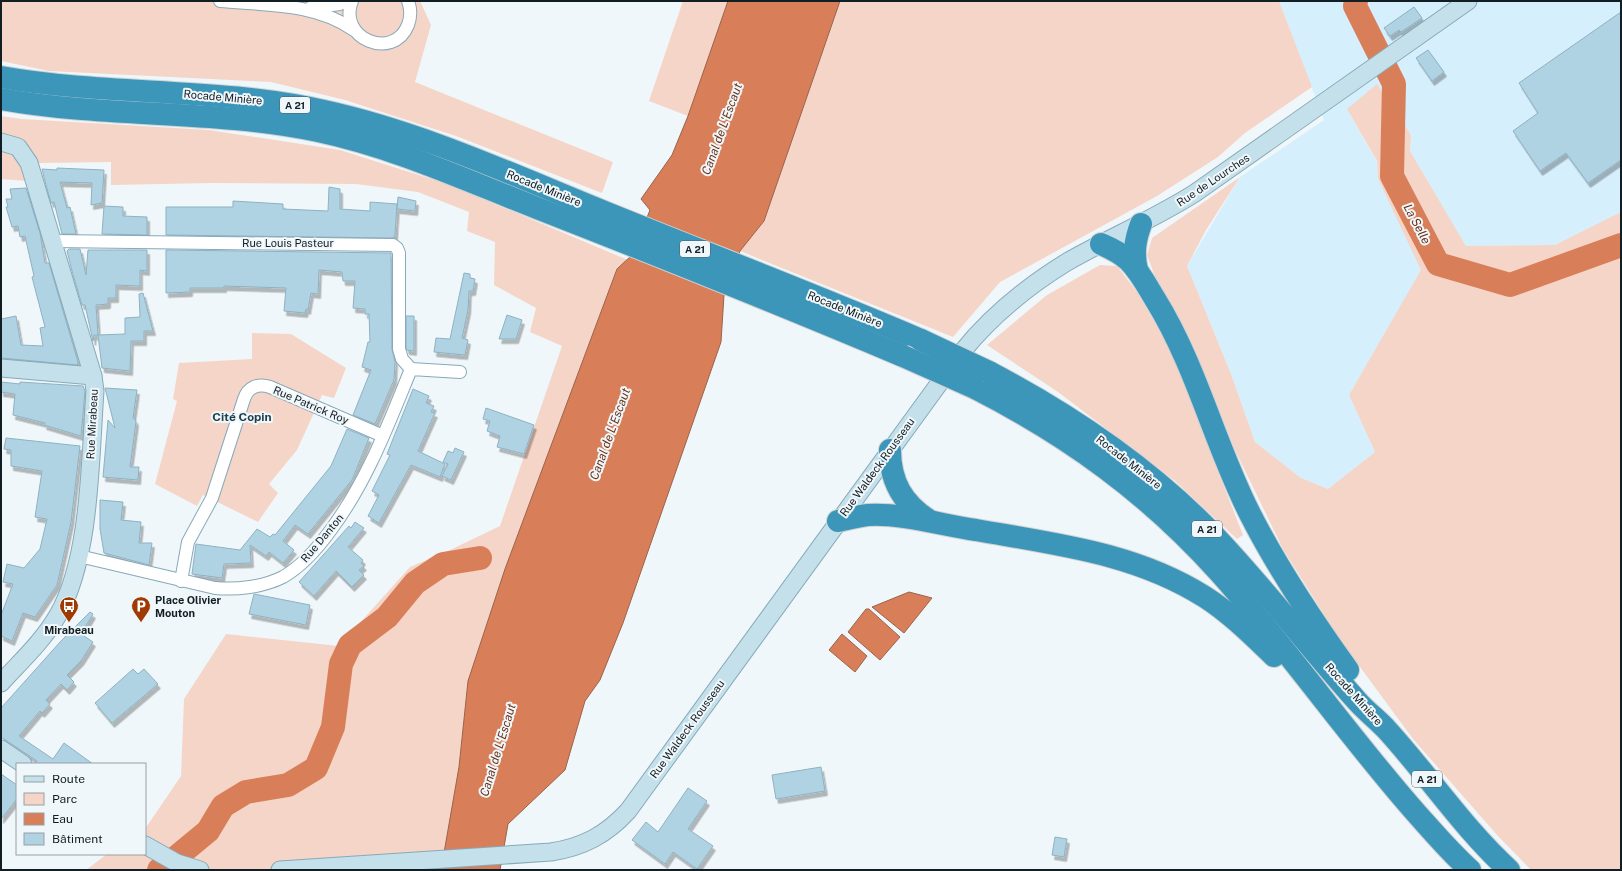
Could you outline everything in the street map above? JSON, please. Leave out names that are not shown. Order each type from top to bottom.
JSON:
[{"type":"highway","name":"Rocade Minière","points":[[1,77],[85,88],[244,98],[322,110],[397,131],[571,210],[813,308],[921,340],[982,380],[1023,413],[1075,446],[1112,472],[1159,511],[1198,550],[1241,597],[1410,806],[1470,870]]},
{"type":"highway","name":"Rocade Minière","points":[[1,99],[72,108],[244,119],[318,131],[368,143],[571,210]]},
{"type":"highway","points":[[1137,270],[1135,261],[1135,245],[1141,224]]},
{"type":"highway","points":[[1101,244],[1124,256],[1137,270],[1168,320],[1183,350],[1227,465],[1259,531],[1299,599],[1360,686],[1386,730]]},
{"type":"highway","name":"Rocade Minière","points":[[813,308],[903,356],[1035,397],[1085,428],[1135,465],[1174,497],[1238,561],[1359,703],[1386,730],[1468,829],[1509,870]]},
{"type":"highway","points":[[890,450],[891,470],[899,492],[915,511],[932,523]]},
{"type":"highway","points":[[838,521],[867,515],[883,515],[1098,552],[1150,569],[1186,586],[1217,606],[1239,624],[1283,665],[1357,742]]},
{"type":"street","points":[[220,1],[303,8],[326,7],[348,1]]},
{"type":"street","points":[[352,1],[350,17],[354,30]]},
{"type":"street","points":[[303,8],[338,20],[354,30],[361,38],[375,44],[395,40],[403,33],[411,14],[408,1]]},
{"type":"street","name":"Rue de Lourches","points":[[959,355],[985,326],[1025,291],[1058,268],[1141,224],[1195,193],[1468,1]]},
{"type":"street","name":"Rue Mirabeau","points":[[1,142],[18,147],[26,157],[53,241],[93,376],[95,391],[84,521],[79,556],[66,598],[52,624],[28,655],[1,682]]},
{"type":"street","name":"Rue Louis Pasteur","points":[[53,241],[393,245],[398,250],[399,349],[402,359],[411,369]]},
{"type":"street","name":"Rue Waldeck Rousseau","points":[[280,870],[530,854],[564,850],[582,845],[605,833],[621,819],[959,355]]},
{"type":"street","points":[[1,368],[93,376]]},
{"type":"street","points":[[411,369],[460,372]]},
{"type":"street","name":"Rue Danton","points":[[79,556],[181,581],[210,587],[232,589],[274,581],[290,572],[315,550],[346,510],[364,480],[411,369]]},
{"type":"street","name":"Rue Patrick Roy","points":[[181,581],[188,542],[212,498],[244,399],[249,390],[259,385],[270,387],[383,436]]},
{"type":"street","points":[[1,749],[22,763]]},
{"type":"street","points":[[152,850],[193,868]]},
{"type":"shaded area","points":[[1279,1],[1621,1],[1621,212],[1555,245],[1466,246],[1410,151],[1411,135],[1347,109],[1377,162],[1378,179],[1422,270],[1349,395],[1375,452],[1328,489],[1301,478],[1255,442],[1231,374],[1187,266],[1240,177],[1324,120]]},
{"type":"green space","points":[[1,1],[420,1],[431,25],[415,82],[613,162],[602,193],[456,136],[345,100],[271,82],[49,71],[1,61]]},
{"type":"green space","points":[[683,1],[728,1],[688,116],[649,101]]},
{"type":"green space","points":[[840,1],[1279,1],[1312,87],[1245,133],[1218,157],[1157,196],[1000,282],[953,337],[740,251],[764,221]]},
{"type":"green space","points":[[1377,84],[1411,135],[1410,151],[1466,246],[1555,245],[1621,212],[1621,870],[1531,870],[1497,835],[1413,739],[1338,637],[1283,549],[1235,450],[1207,380],[1162,295],[1147,255],[1152,238],[1240,177],[1206,230],[1187,266],[1231,374],[1255,442],[1301,478],[1328,489],[1375,452],[1349,395],[1421,270],[1378,179],[1377,161],[1347,109]]},
{"type":"green space","points":[[1,116],[22,119],[209,130],[340,150],[447,184],[628,260],[617,269],[505,569],[468,681],[459,767],[441,870],[86,870],[106,855],[146,855],[146,828],[181,776],[184,699],[226,634],[339,646],[410,567],[500,526],[562,346],[530,332],[536,308],[494,285],[495,242],[467,231],[469,212],[418,192],[356,184],[211,183],[111,185],[111,162],[40,163],[23,166],[27,181],[1,179]]},
{"type":"green space","points":[[1100,265],[1117,266],[1137,292],[1170,348],[1243,535],[1237,539],[1175,481],[1058,392],[987,345],[1047,295]]},
{"type":"green space","points":[[252,333],[291,334],[346,368],[334,398],[322,395],[297,450],[269,484],[278,493],[258,522],[203,495],[197,506],[155,484],[177,401],[173,399],[179,363],[252,359]]},
{"type":"water","name":"Canal de L'Escaut","points":[[728,1],[840,1],[764,221],[740,251],[724,295],[721,342],[623,623],[600,680],[585,701],[565,770],[508,824],[500,870],[441,870],[459,767],[468,681],[505,569],[617,269],[632,255],[650,210],[641,199],[672,155],[688,116]]},
{"type":"water","points":[[909,592],[932,598],[904,633],[872,607]]},
{"type":"water","points":[[866,609],[869,609],[900,637],[880,660],[848,632]]},
{"type":"water","points":[[842,634],[867,656],[855,672],[829,650]]},
{"type":"building","points":[[1414,7],[1422,18],[1401,32],[1399,30],[1390,36],[1384,28]]},
{"type":"building","points":[[1621,12],[1621,160],[1588,183],[1566,153],[1540,171],[1513,131],[1538,113],[1519,83]]},
{"type":"building","points":[[1428,50],[1444,72],[1432,81],[1416,58]]},
{"type":"building","points":[[57,168],[104,170],[102,203],[91,205],[92,183],[60,182],[67,208],[70,207],[76,234],[62,234],[54,202],[51,203],[42,169],[57,170]]},
{"type":"building","points":[[329,187],[340,189],[340,209],[370,211],[370,202],[397,204],[395,235],[393,238],[166,235],[166,207],[233,207],[233,201],[283,204],[283,209],[328,211]]},
{"type":"building","points":[[26,188],[40,233],[45,263],[49,263],[78,362],[77,365],[1,358],[1,319],[16,316],[21,345],[43,346],[40,328],[45,327],[32,277],[34,276],[25,236],[20,237],[18,226],[12,227],[6,207],[8,207],[6,199],[12,199],[10,189]]},
{"type":"building","points":[[398,197],[416,201],[415,211],[397,209]]},
{"type":"building","points":[[104,206],[123,207],[123,216],[147,217],[147,235],[102,234]]},
{"type":"building","points":[[69,249],[80,249],[86,275],[88,250],[147,250],[147,271],[140,270],[140,286],[116,285],[116,298],[108,298],[108,304],[96,305],[98,335],[94,335],[93,341],[85,305],[82,305],[72,271],[67,251]]},
{"type":"building","points":[[166,250],[391,253],[392,349],[395,362],[394,380],[375,424],[353,415],[371,370],[362,367],[368,342],[370,342],[369,314],[365,314],[365,309],[353,308],[355,281],[343,281],[342,272],[319,270],[318,294],[311,293],[308,310],[306,309],[305,313],[284,311],[286,288],[224,286],[224,288],[190,288],[190,292],[166,293]]},
{"type":"building","points":[[464,273],[470,274],[470,278],[475,279],[473,291],[469,291],[468,310],[462,338],[468,340],[465,355],[434,352],[436,338],[450,339]]},
{"type":"building","points":[[143,293],[153,331],[144,331],[144,341],[131,341],[130,371],[102,368],[98,335],[125,334],[125,318],[140,317],[139,294]]},
{"type":"building","points":[[507,315],[522,320],[516,339],[499,339]]},
{"type":"building","points":[[406,316],[414,316],[414,351],[407,350],[406,348]]},
{"type":"building","points":[[1,382],[83,386],[85,391],[81,436],[44,425],[45,423],[13,415],[15,394],[1,392]]},
{"type":"building","points":[[105,388],[137,390],[133,418],[136,422],[130,467],[139,467],[138,480],[103,477],[108,420],[115,428]]},
{"type":"building","points":[[413,389],[429,396],[426,403],[434,406],[431,412],[435,413],[418,451],[445,464],[440,477],[411,465],[379,523],[368,516],[379,495],[372,491],[390,455],[387,454]]},
{"type":"building","points":[[486,408],[534,425],[524,454],[497,447],[500,436],[487,431],[490,421],[483,419]]},
{"type":"building","points":[[347,429],[369,438],[352,480],[308,534],[295,525],[283,541],[294,550],[283,563],[269,552],[266,556],[250,545],[251,563],[224,564],[222,578],[192,574],[196,544],[240,550],[257,529],[270,537],[273,534],[275,535],[331,466]]},
{"type":"building","points":[[6,438],[80,446],[71,522],[57,585],[35,617],[23,613],[12,641],[1,636],[1,615],[13,584],[3,582],[7,564],[24,568],[40,549],[47,519],[35,517],[42,471],[11,466],[11,450],[4,449]]},
{"type":"building","points":[[455,448],[464,452],[451,480],[442,476],[448,464],[443,462],[448,451],[453,453]]},
{"type":"building","points":[[100,500],[123,502],[121,520],[141,522],[139,543],[152,543],[149,565],[104,553],[100,529]]},
{"type":"building","points":[[355,522],[364,528],[348,547],[363,560],[361,563],[364,566],[359,570],[364,575],[352,587],[336,571],[314,596],[299,582],[349,526],[351,528]]},
{"type":"building","points":[[254,594],[310,605],[306,625],[249,614]]},
{"type":"building","points":[[90,612],[93,614],[81,634],[93,642],[81,661],[67,675],[74,682],[67,690],[61,684],[46,700],[50,704],[42,713],[40,711],[19,736],[53,759],[64,743],[92,763],[36,763],[37,761],[1,737],[1,708],[61,641]]},
{"type":"building","points":[[133,669],[138,674],[144,669],[158,684],[112,723],[95,703]]},
{"type":"building","points":[[821,767],[825,791],[776,799],[772,775]]},
{"type":"building","points":[[1,774],[16,784],[16,800],[1,819]]},
{"type":"building","points":[[688,788],[707,801],[688,829],[713,846],[697,869],[673,852],[665,864],[632,840],[646,822],[658,832]]},
{"type":"building","points":[[1055,837],[1067,839],[1064,857],[1052,855]]},
{"type":"waterway","name":"La Selle","points":[[1356,1],[1355,6],[1394,84],[1392,176],[1438,264],[1510,285],[1621,245]]},
{"type":"waterway","points":[[159,870],[208,831],[223,806],[246,792],[288,785],[316,768],[333,727],[341,664],[350,645],[387,617],[415,583],[443,564],[480,558]]},
{"type":"place","name":"Mirabeau","points":[[69,623]]},
{"type":"place","name":"Place Olivier Mouton","points":[[141,623]]},
{"type":"district","name":"Cité Copin","points":[[242,417]]}]
